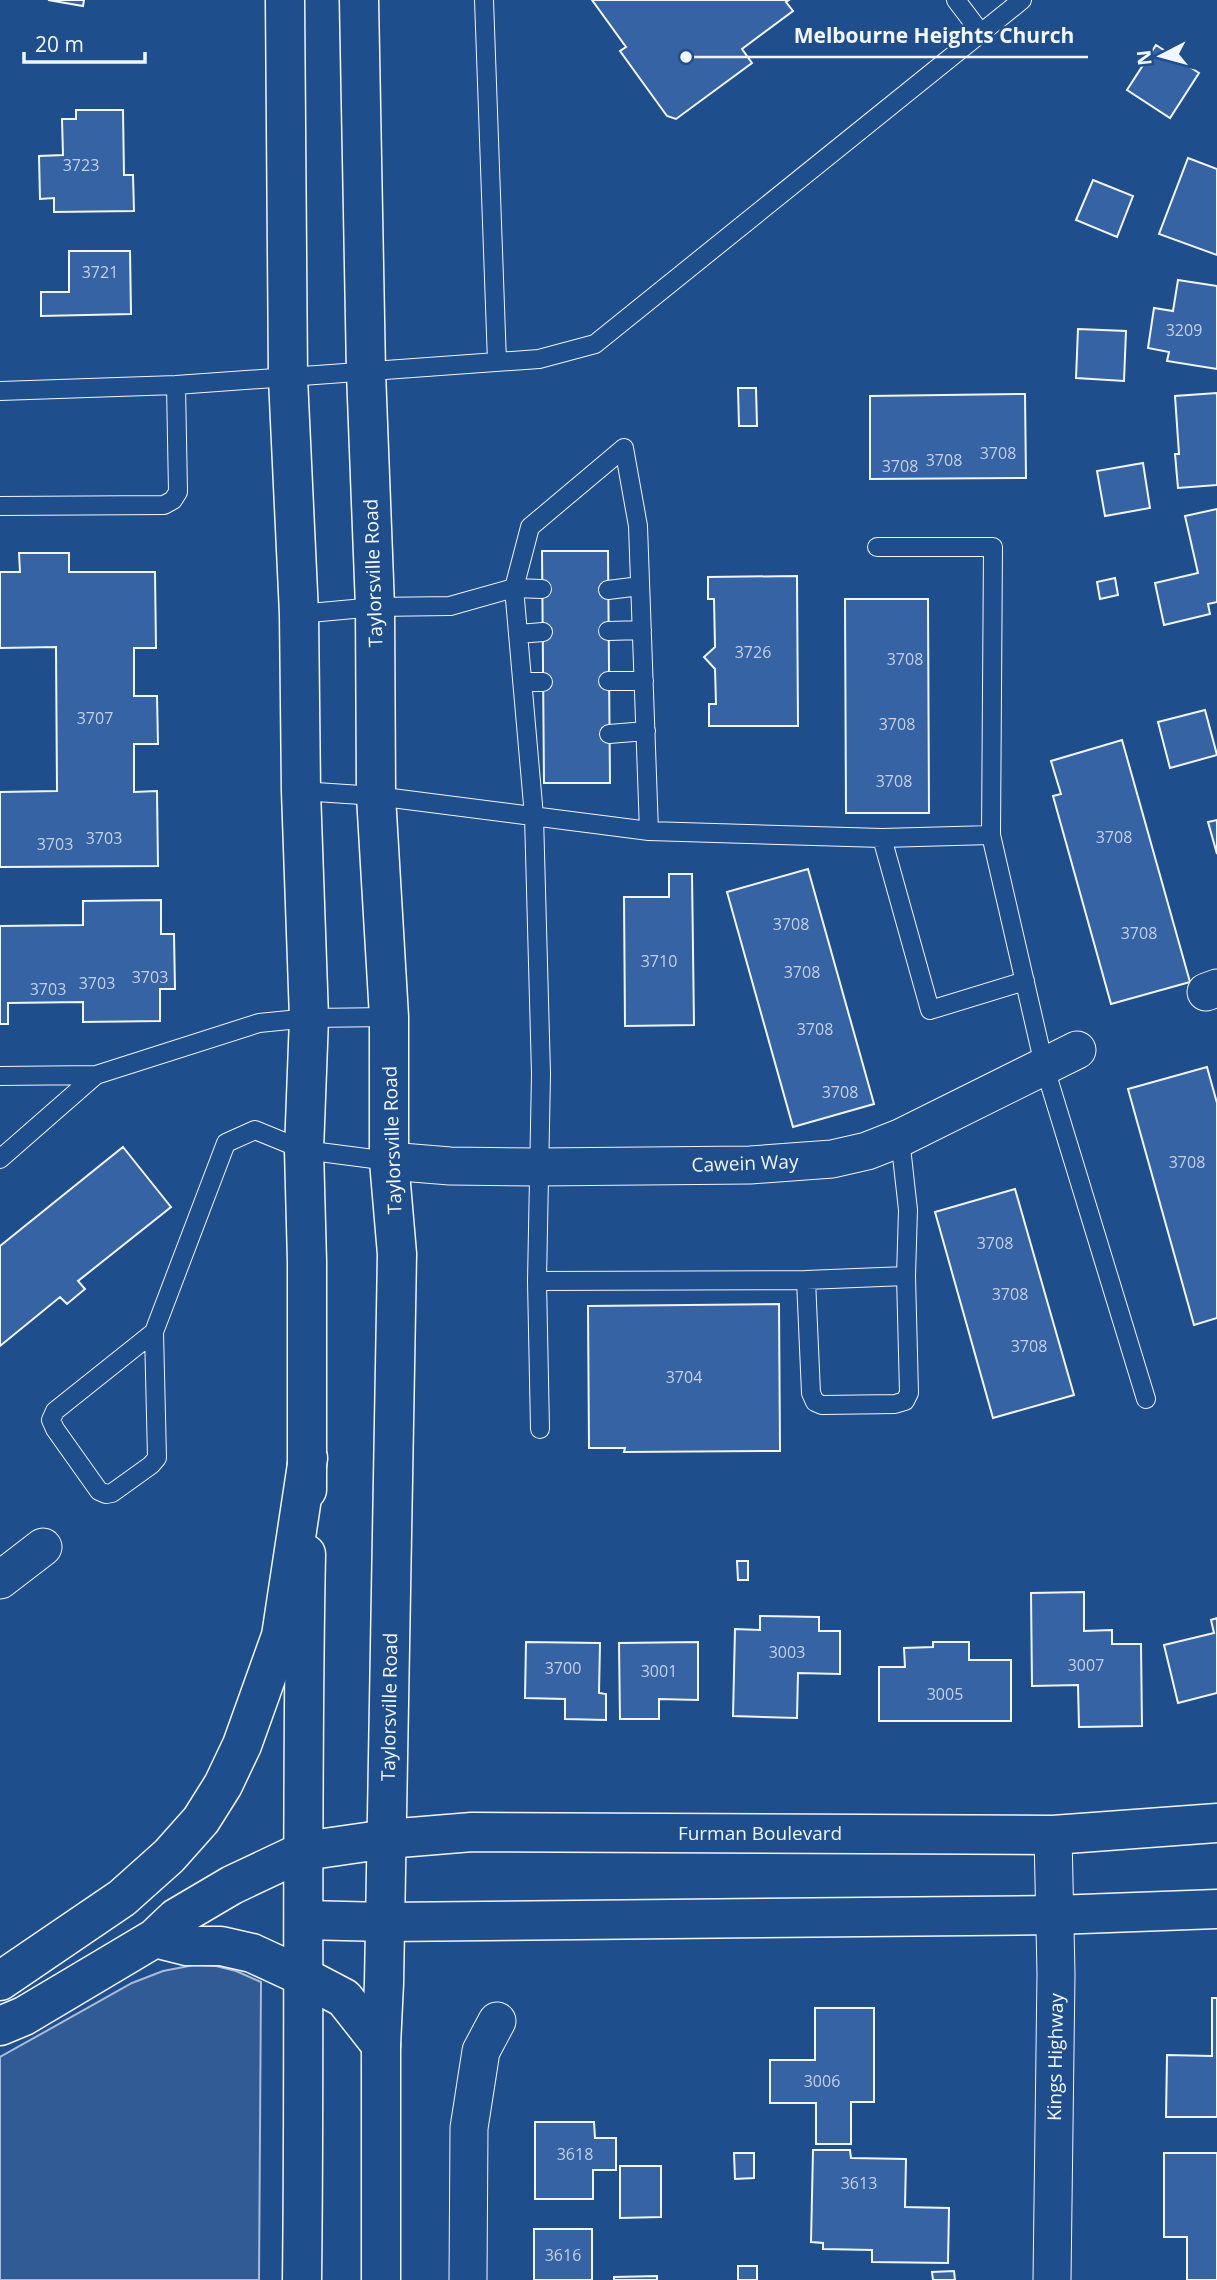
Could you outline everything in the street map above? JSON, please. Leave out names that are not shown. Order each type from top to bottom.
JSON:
[{"type":"main road","points":[[285,0],[288,378],[299,614],[301,791],[309,1018],[304,1150],[308,1458],[303,1678],[302,2280]]},
{"type":"main road","name":"Taylorsville Road","points":[[359,0],[366,372],[375,607],[376,796],[388,1017],[390,1161],[397,1254],[381,2045],[381,2280]]},
{"type":"main road","points":[[0,1981],[122,1898],[169,1856],[201,1820],[223,1785],[242,1745],[281,1636],[308,1458]]},
{"type":"main road","name":"Furman Boulevard","points":[[0,2026],[24,2016],[155,1938],[176,1918],[232,1885],[304,1851],[387,1839],[471,1832],[1053,1835],[1217,1823]]},
{"type":"main road","points":[[304,1920],[385,1922],[1055,1915],[1217,1909]]},
{"type":"main road","points":[[155,1938],[187,1946],[221,1946],[252,1953],[304,1977],[344,1998],[381,2045]]},
{"type":"street","name":"Cawein Way","points":[[390,1161],[450,1166],[538,1167],[750,1165],[832,1159],[867,1151],[900,1138],[1061,1058]]},
{"type":"street","points":[[0,1580],[43,1547]]},
{"type":"street","name":"Kings Highway","points":[[1052,2280],[1056,1974],[1053,1835]]},
{"type":"street","points":[[468,2280],[469,2128],[481,2051],[497,2021]]},
{"type":"lane","points":[[484,0],[497,362]]},
{"type":"lane","points":[[956,0],[981,33]]},
{"type":"lane","points":[[0,391],[176,385],[539,359],[595,344],[1022,0]]},
{"type":"lane","points":[[9,506],[164,505],[173,499],[178,492],[176,385]]},
{"type":"lane","points":[[540,1429],[537,1282],[541,1074],[534,816],[535,734],[522,682],[514,588],[530,527],[624,448],[638,526],[649,831]]},
{"type":"lane","points":[[877,547],[993,547],[991,835],[1025,981],[1061,1058],[1146,1399]]},
{"type":"lane","points":[[608,590],[640,586]]},
{"type":"lane","points":[[299,614],[375,607],[450,606],[514,588],[542,589]]},
{"type":"lane","points":[[608,631],[642,630]]},
{"type":"lane","points":[[518,634],[543,632]]},
{"type":"lane","points":[[608,681],[644,681]]},
{"type":"lane","points":[[522,682],[543,682]]},
{"type":"lane","points":[[609,734],[646,732]]},
{"type":"lane","points":[[301,791],[376,796],[649,831],[882,838],[991,835]]},
{"type":"lane","points":[[882,838],[930,1010],[1025,981]]},
{"type":"lane","points":[[0,1076],[96,1074],[259,1023],[309,1018],[388,1017]]},
{"type":"lane","points":[[0,1159],[96,1074]]},
{"type":"lane","points":[[154,1332],[55,1411],[51,1420],[99,1491],[106,1494],[112,1493],[157,1458],[154,1332],[226,1143],[255,1130],[304,1150],[390,1161]]},
{"type":"lane","points":[[806,1280],[811,1393],[814,1402],[822,1405],[895,1404],[905,1401],[909,1393],[906,1276],[908,1210],[900,1138]]},
{"type":"lane","points":[[537,1282],[806,1280],[906,1276]]},
{"type":"shaded area","points":[[194,1965],[216,1966],[236,1971],[261,1982],[259,2280],[0,2280],[0,2057],[132,1983],[163,1971]]},
{"type":"building","points":[[48,0],[84,0],[83,6]]},
{"type":"building","points":[[592,0],[789,0],[786,2],[793,11],[742,49],[752,63],[676,119],[667,116],[620,51],[626,47]]},
{"type":"building","points":[[1156,45],[1199,73],[1170,118],[1127,90]]},
{"type":"building","points":[[76,110],[123,110],[124,175],[133,175],[134,211],[54,212],[54,198],[40,199],[39,156],[63,155],[62,119],[76,119]]},
{"type":"building","points":[[1188,158],[1217,169],[1217,255],[1159,234]]},
{"type":"building","points":[[1093,180],[1133,196],[1117,237],[1076,220]]},
{"type":"building","points":[[69,251],[130,251],[131,314],[41,316],[41,292],[69,292]]},
{"type":"building","points":[[1178,280],[1217,286],[1217,369],[1167,361],[1169,352],[1148,348],[1154,308],[1173,311]]},
{"type":"building","points":[[1078,329],[1126,331],[1124,381],[1076,378]]},
{"type":"building","points":[[738,388],[756,388],[757,426],[739,426]]},
{"type":"building","points":[[1217,393],[1217,485],[1178,488],[1175,454],[1179,454],[1175,396]]},
{"type":"building","points":[[1025,394],[1026,478],[870,479],[870,396]]},
{"type":"building","points":[[1143,463],[1150,508],[1105,516],[1097,471]]},
{"type":"building","points":[[1217,509],[1217,602],[1208,604],[1210,614],[1164,625],[1155,583],[1198,573],[1185,516]]},
{"type":"building","points":[[542,551],[608,551],[610,783],[544,783]]},
{"type":"building","points":[[19,553],[69,553],[69,572],[155,572],[156,648],[134,648],[134,696],[157,696],[158,744],[134,744],[134,792],[157,791],[158,866],[0,867],[0,792],[57,791],[56,647],[0,648],[0,572],[20,572]]},
{"type":"building","points":[[797,576],[798,726],[709,726],[709,704],[716,704],[715,669],[704,657],[715,647],[714,599],[708,599],[708,577]]},
{"type":"building","points":[[1115,578],[1118,595],[1100,599],[1097,582]]},
{"type":"building","points":[[845,599],[928,599],[929,813],[846,813]]},
{"type":"building","points":[[1205,710],[1217,755],[1170,768],[1158,722]]},
{"type":"building","points":[[1122,740],[1190,982],[1111,1004],[1053,796],[1061,794],[1051,761]]},
{"type":"building","points":[[1217,820],[1217,854],[1208,822]]},
{"type":"building","points":[[808,869],[874,1104],[793,1127],[727,892]]},
{"type":"building","points":[[669,874],[692,874],[694,1025],[625,1026],[624,897],[669,897]]},
{"type":"building","points":[[161,900],[161,934],[174,934],[175,989],[160,989],[160,1021],[83,1022],[83,1002],[8,1003],[8,1024],[0,1024],[0,926],[83,925],[83,901]]},
{"type":"building","points":[[1207,1067],[1217,1103],[1217,1318],[1194,1325],[1128,1089]]},
{"type":"building","points":[[123,1147],[171,1207],[78,1281],[85,1289],[67,1304],[60,1297],[0,1346],[0,1246]]},
{"type":"building","points":[[1015,1189],[1074,1395],[993,1418],[935,1212]]},
{"type":"building","points":[[779,1304],[780,1451],[624,1452],[625,1448],[589,1448],[588,1306]]},
{"type":"building","points":[[737,1561],[748,1561],[748,1580],[738,1580]]},
{"type":"building","points":[[1084,1592],[1084,1631],[1112,1630],[1112,1644],[1141,1644],[1142,1726],[1079,1727],[1078,1685],[1032,1686],[1031,1593]]},
{"type":"building","points":[[760,1616],[819,1617],[819,1631],[840,1631],[840,1674],[798,1673],[797,1718],[733,1716],[735,1629],[760,1630]]},
{"type":"building","points":[[1217,1618],[1217,1693],[1178,1703],[1164,1645],[1214,1633],[1211,1620]]},
{"type":"building","points":[[526,1642],[600,1643],[599,1693],[606,1694],[606,1720],[565,1719],[565,1699],[525,1698]]},
{"type":"building","points":[[698,1642],[698,1700],[659,1699],[659,1719],[620,1719],[619,1643]]},
{"type":"building","points":[[933,1642],[969,1642],[969,1660],[1011,1660],[1011,1721],[879,1721],[879,1667],[905,1667],[904,1648],[933,1647]]},
{"type":"building","points":[[1212,1998],[1217,1998],[1217,2117],[1166,2117],[1167,2055],[1212,2056]]},
{"type":"building","points":[[815,2008],[874,2008],[874,2102],[851,2102],[851,2144],[816,2144],[816,2103],[770,2103],[770,2060],[815,2060]]},
{"type":"building","points":[[535,2122],[594,2122],[595,2138],[616,2138],[616,2170],[593,2170],[593,2199],[535,2199]]},
{"type":"building","points":[[813,2150],[850,2150],[851,2158],[906,2159],[905,2207],[949,2208],[948,2263],[872,2262],[872,2250],[823,2249],[823,2243],[811,2242]]},
{"type":"building","points":[[734,2153],[754,2153],[754,2178],[735,2179]]},
{"type":"building","points":[[1164,2153],[1217,2153],[1217,2280],[1187,2280],[1187,2237],[1164,2237]]},
{"type":"building","points":[[620,2166],[661,2166],[661,2217],[620,2218]]},
{"type":"building","points":[[534,2229],[592,2229],[592,2280],[534,2280]]},
{"type":"building","points":[[738,2266],[757,2266],[757,2280],[738,2280]]},
{"type":"building","points":[[954,2271],[955,2280],[933,2280],[932,2272]]},
{"type":"building","points":[[657,2276],[657,2280],[614,2280],[614,2277]]},
{"type":"place","name":"Melbourne Heights Church","points":[[686,57]]}]
